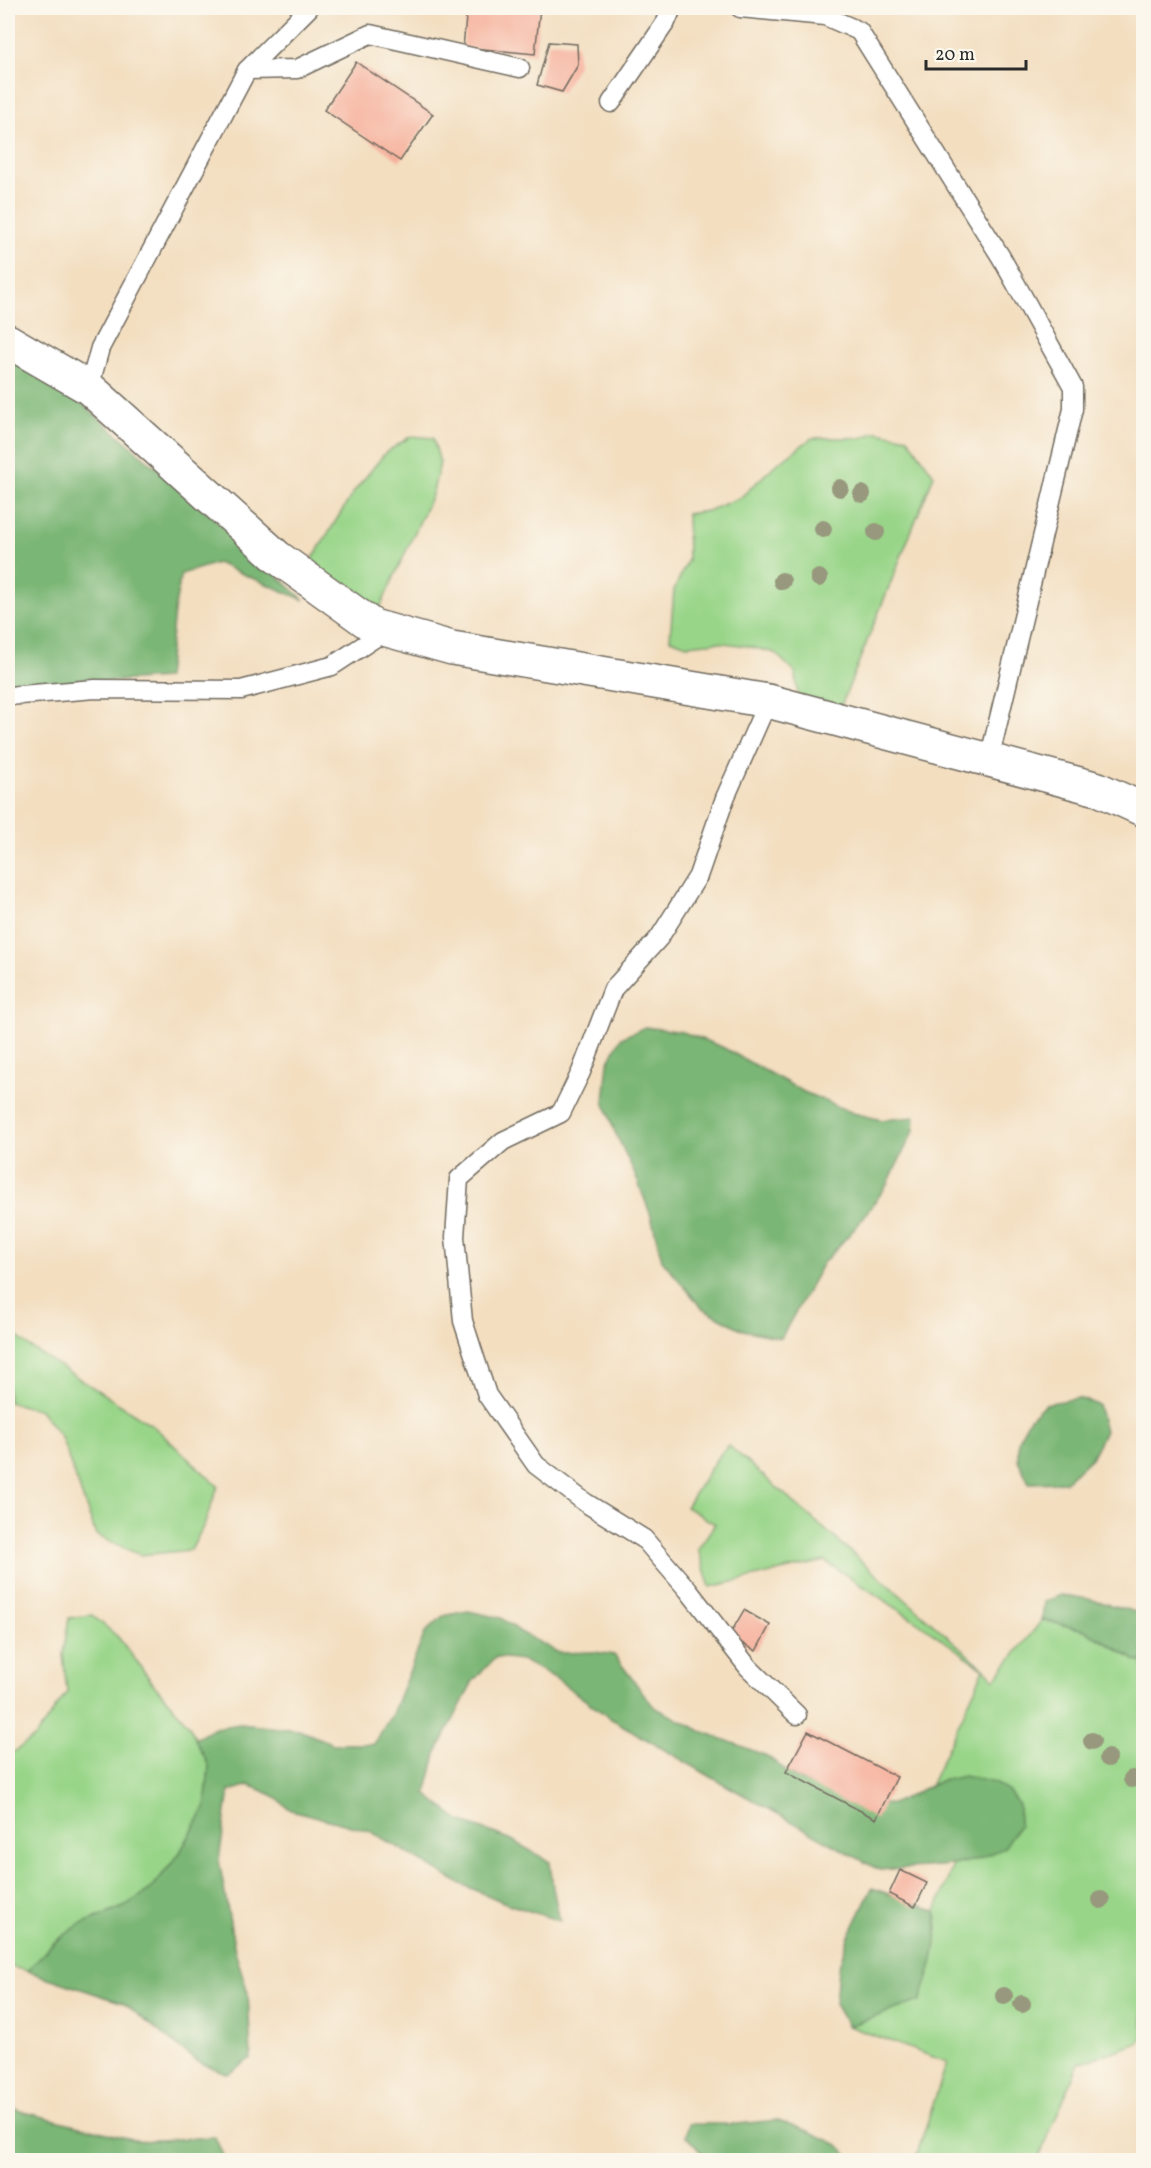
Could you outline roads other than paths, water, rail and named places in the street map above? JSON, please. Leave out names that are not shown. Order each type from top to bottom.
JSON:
[{"type":"street","points":[[8,341],[89,388],[277,556],[373,626],[452,648],[768,701],[1098,789],[1143,810]]},
{"type":"lane","points":[[89,388],[100,348],[247,70],[309,8]]},
{"type":"lane","points":[[611,103],[666,22],[672,8]]},
{"type":"lane","points":[[740,8],[825,16],[859,31],[1001,256],[1073,387],[1073,409],[988,760]]},
{"type":"lane","points":[[247,70],[297,69],[370,34],[520,68]]},
{"type":"lane","points":[[8,696],[94,688],[241,690],[332,666],[387,630]]},
{"type":"lane","points":[[768,701],[725,798],[698,876],[659,938],[613,989],[581,1072],[561,1113],[503,1141],[459,1179],[455,1237],[463,1321],[488,1395],[536,1465],[586,1503],[644,1539],[688,1590],[748,1667],[797,1714]]}]
